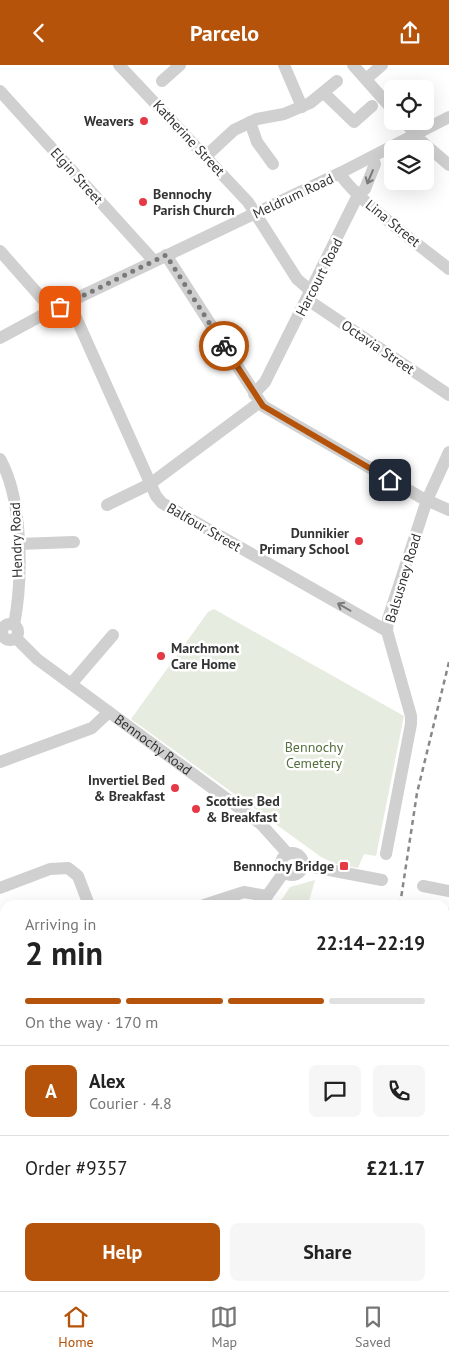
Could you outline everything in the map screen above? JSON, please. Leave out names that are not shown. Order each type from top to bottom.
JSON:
[{"type":"street","name":"Katherine Street","points":[[119,65],[206,156],[256,213]]},
{"type":"street","points":[[162,81],[180,65]]},
{"type":"street","points":[[284,65],[302,107]]},
{"type":"street","points":[[353,65],[384,100]]},
{"type":"street","points":[[366,79],[382,65]]},
{"type":"street","points":[[206,156],[234,130],[250,122],[284,114],[317,100],[337,81]]},
{"type":"street","name":"Elgin Street","points":[[0,91],[154,261]]},
{"type":"street","points":[[324,93],[354,122],[372,106]]},
{"type":"street","name":"Meldrum Road","points":[[0,338],[50,311],[340,173],[449,117]]},
{"type":"street","points":[[250,122],[257,142],[273,164]]},
{"type":"street","points":[[412,130],[449,165]]},
{"type":"street","name":"Harcourt Road","points":[[107,505],[150,484],[259,401],[265,382],[310,296],[358,195],[364,189],[375,164],[372,157]]},
{"type":"street","name":"Lina Street","points":[[340,173],[344,181],[358,195],[449,269]]},
{"type":"street","name":"Octavia Street","points":[[256,213],[310,296],[449,395]]},
{"type":"street","points":[[0,251],[46,303],[50,311]]},
{"type":"street","points":[[166,255],[259,401],[427,500],[449,510]]},
{"type":"street","name":"Balfour Street","points":[[69,302],[150,484],[162,503],[386,631]]},
{"type":"street","name":"Balsusney Road","points":[[386,854],[411,716],[386,631],[388,619],[427,500],[449,452]]},
{"type":"street","name":"Hendry Road","points":[[0,459],[13,492],[18,544],[17,608],[14,625]]},
{"type":"street","points":[[18,544],[74,542]]},
{"type":"street","points":[[6,625],[14,625],[19,631],[16,638],[9,641],[1,634],[6,625]]},
{"type":"street","points":[[71,684],[113,635]]},
{"type":"street","name":"Bennochy Road","points":[[16,638],[36,659],[261,824],[288,854]]},
{"type":"street","points":[[0,763],[92,728],[109,712]]},
{"type":"street","points":[[219,900],[244,892],[266,900],[284,872],[281,862],[288,854],[294,853],[300,856],[303,865]]},
{"type":"street","points":[[284,872],[292,875],[297,874],[303,865]]},
{"type":"street","points":[[303,865],[382,880]]},
{"type":"street","points":[[0,888],[50,869],[68,868],[78,876],[87,900]]},
{"type":"street","points":[[423,886],[449,891]]},
{"type":"green space","name":"Bennochy Cemetery","points":[[214,609],[404,716],[376,856],[364,854],[358,868],[336,864],[321,857],[131,719],[208,612]]},
{"type":"green space","points":[[315,880],[309,900],[281,900],[290,887]]},
{"type":"railway","points":[[401,900],[417,793],[449,662]]},
{"type":"way so far","points":[[60,307],[166,255],[224,346]]},
{"type":"place","name":"Weavers","points":[[144,121]]},
{"type":"place","name":"Bennochy Parish Church","points":[[143,202]]},
{"type":"place","name":"Dunnikier Primary School","points":[[359,541]]},
{"type":"place","name":"Marchmont Care Home","points":[[161,656]]},
{"type":"place","name":"Invertiel Bed & Breakfast","points":[[175,788]]},
{"type":"place","name":"Scotties Bed & Breakfast","points":[[196,809]]},
{"type":"place","name":"Bennochy Bridge","points":[[344,866]]},
{"type":"route","points":[[224,346],[263,406],[390,480]]}]
